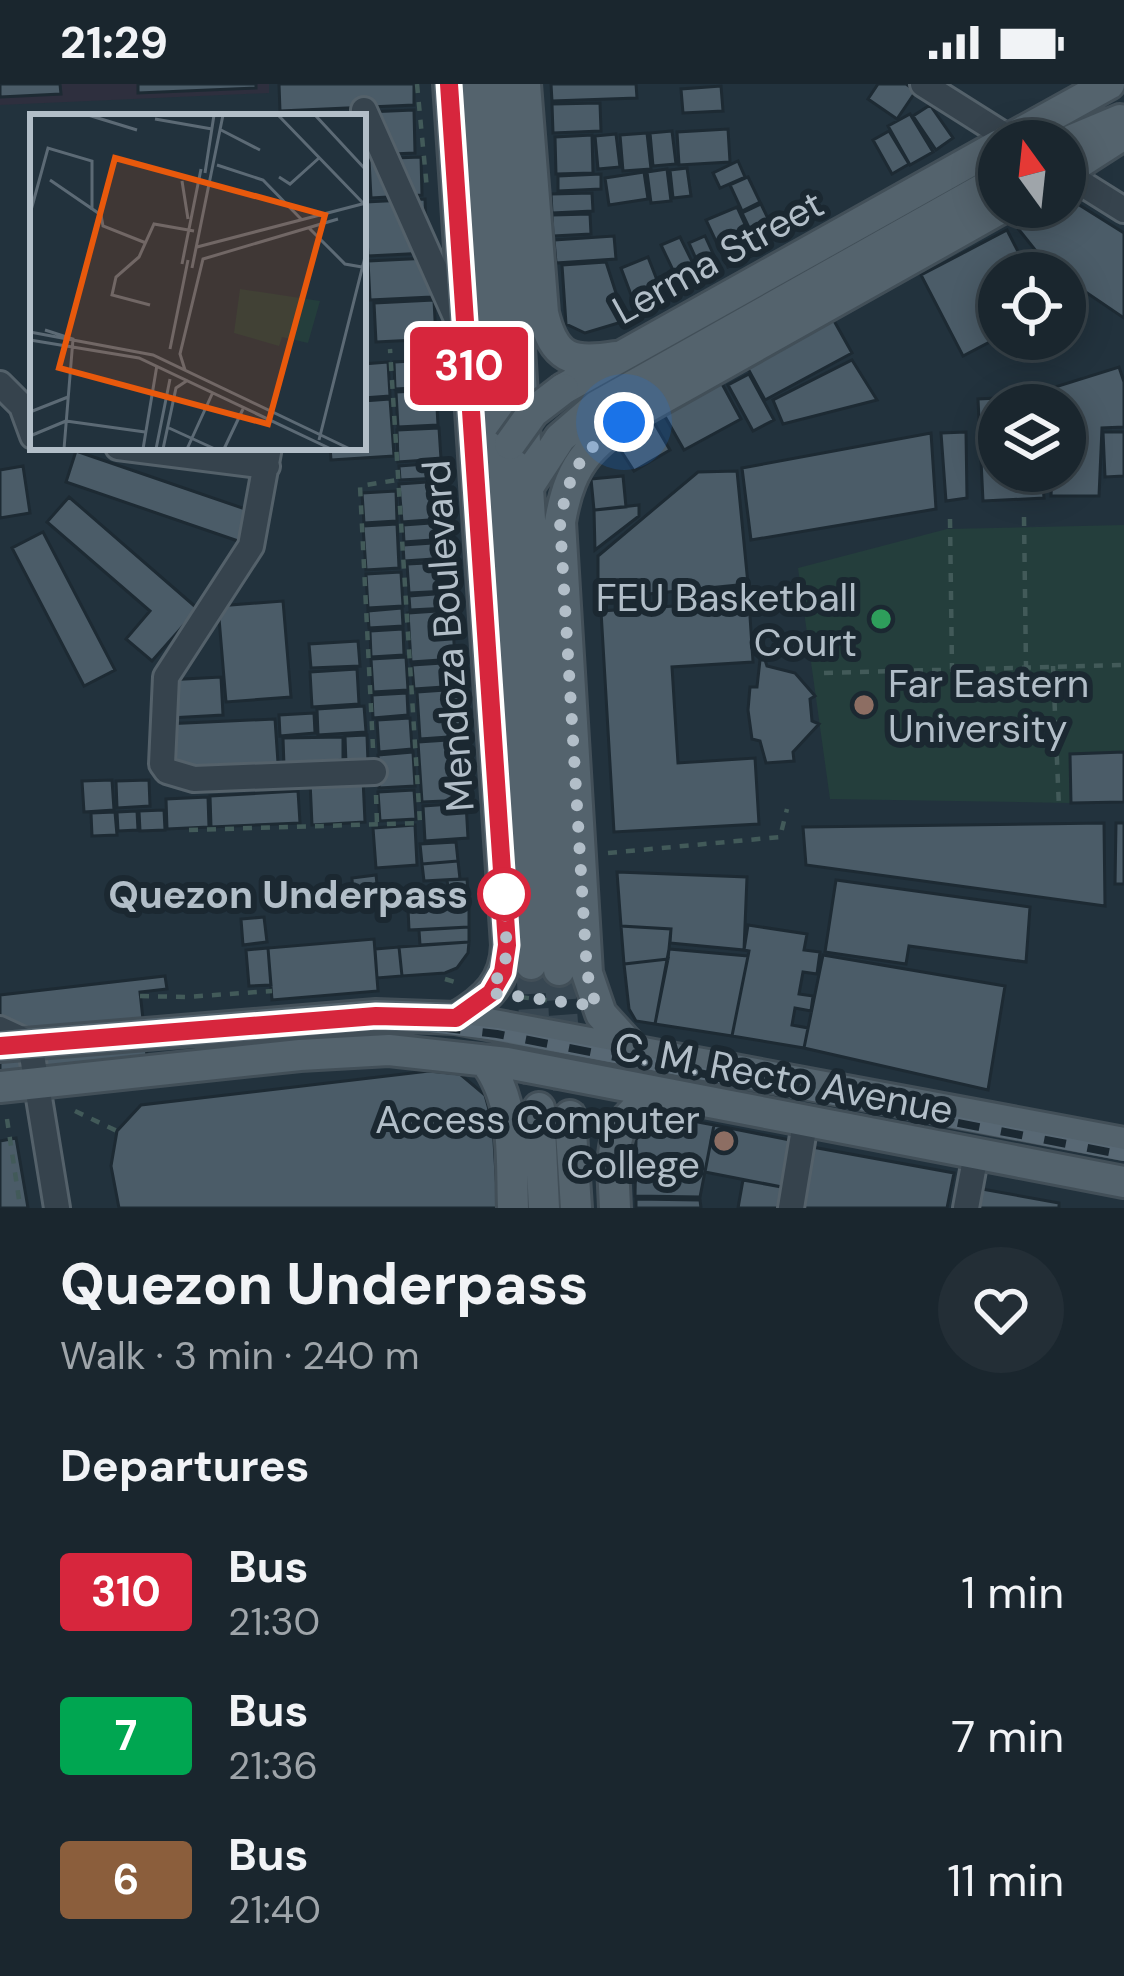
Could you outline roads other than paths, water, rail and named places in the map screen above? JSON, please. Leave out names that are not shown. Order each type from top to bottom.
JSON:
[{"type":"main road","name":"Mendoza Boulevard","points":[[449,84],[459,343],[507,945],[503,972],[491,993],[456,1018]]},
{"type":"main road","name":"Mendoza Boulevard","points":[[472,84],[459,343],[506,455],[545,967],[530,484]]},
{"type":"main road","points":[[502,84],[530,484]]},
{"type":"main road","points":[[525,84],[543,314],[549,338],[565,355],[585,362],[621,356]]},
{"type":"main road","name":"Lerma Street","points":[[1044,120],[1109,84]]},
{"type":"main road","points":[[1086,134],[1124,118]]},
{"type":"main road","points":[[1086,158],[1124,134]]},
{"type":"main road","name":"Lerma Street","points":[[506,455],[532,412],[563,389],[978,157]]},
{"type":"main road","name":"Lerma Street","points":[[530,484],[560,438],[597,406],[978,192]]},
{"type":"main road","points":[[634,1050],[596,1006],[587,973],[560,522],[573,470],[602,436],[646,407],[978,221]]},
{"type":"main road","name":"C. M. Recto Avenue","points":[[15,1045],[376,1016],[456,1018],[1124,1143]]},
{"type":"main road","name":"C. M. Recto Avenue","points":[[0,1087],[389,1050],[485,1060],[1124,1182]]},
{"type":"main road","points":[[485,1060],[507,1105],[513,1208]]},
{"type":"main road","points":[[615,1208],[617,1132],[634,1111],[662,1094]]},
{"type":"main road","points":[[539,1108],[544,1208]]},
{"type":"main road","points":[[962,1114],[965,1152]]},
{"type":"main road","points":[[570,1116],[576,1208]]},
{"type":"street","points":[[922,84],[978,123]]},
{"type":"street","points":[[364,110],[366,114]]},
{"type":"street","points":[[366,115],[459,343]]},
{"type":"street","points":[[1086,186],[1124,210]]},
{"type":"street","points":[[0,384],[22,406],[30,428]]},
{"type":"street","points":[[163,450],[268,457],[251,546],[166,677],[162,764],[167,771],[194,779],[374,772]]},
{"type":"street","points":[[0,1029],[15,1045],[34,1082],[57,1208]]},
{"type":"street","points":[[790,1208],[805,1123]]},
{"type":"street","points":[[965,1152],[966,1208]]},
{"type":"tunnel","points":[[531,964],[539,1108]]},
{"type":"tunnel","points":[[559,970],[570,1116]]},
{"type":"railway","points":[[0,1040],[234,1020],[336,1018],[405,1023],[497,1034],[1124,1155]]},
{"type":"place","name":"FEU Basketball Court","points":[[881,619]]},
{"type":"place","name":"Far Eastern University","points":[[864,705]]},
{"type":"place","name":"Quezon Underpass","points":[[504,894]]},
{"type":"place","name":"Access Computer College","points":[[724,1141]]}]
